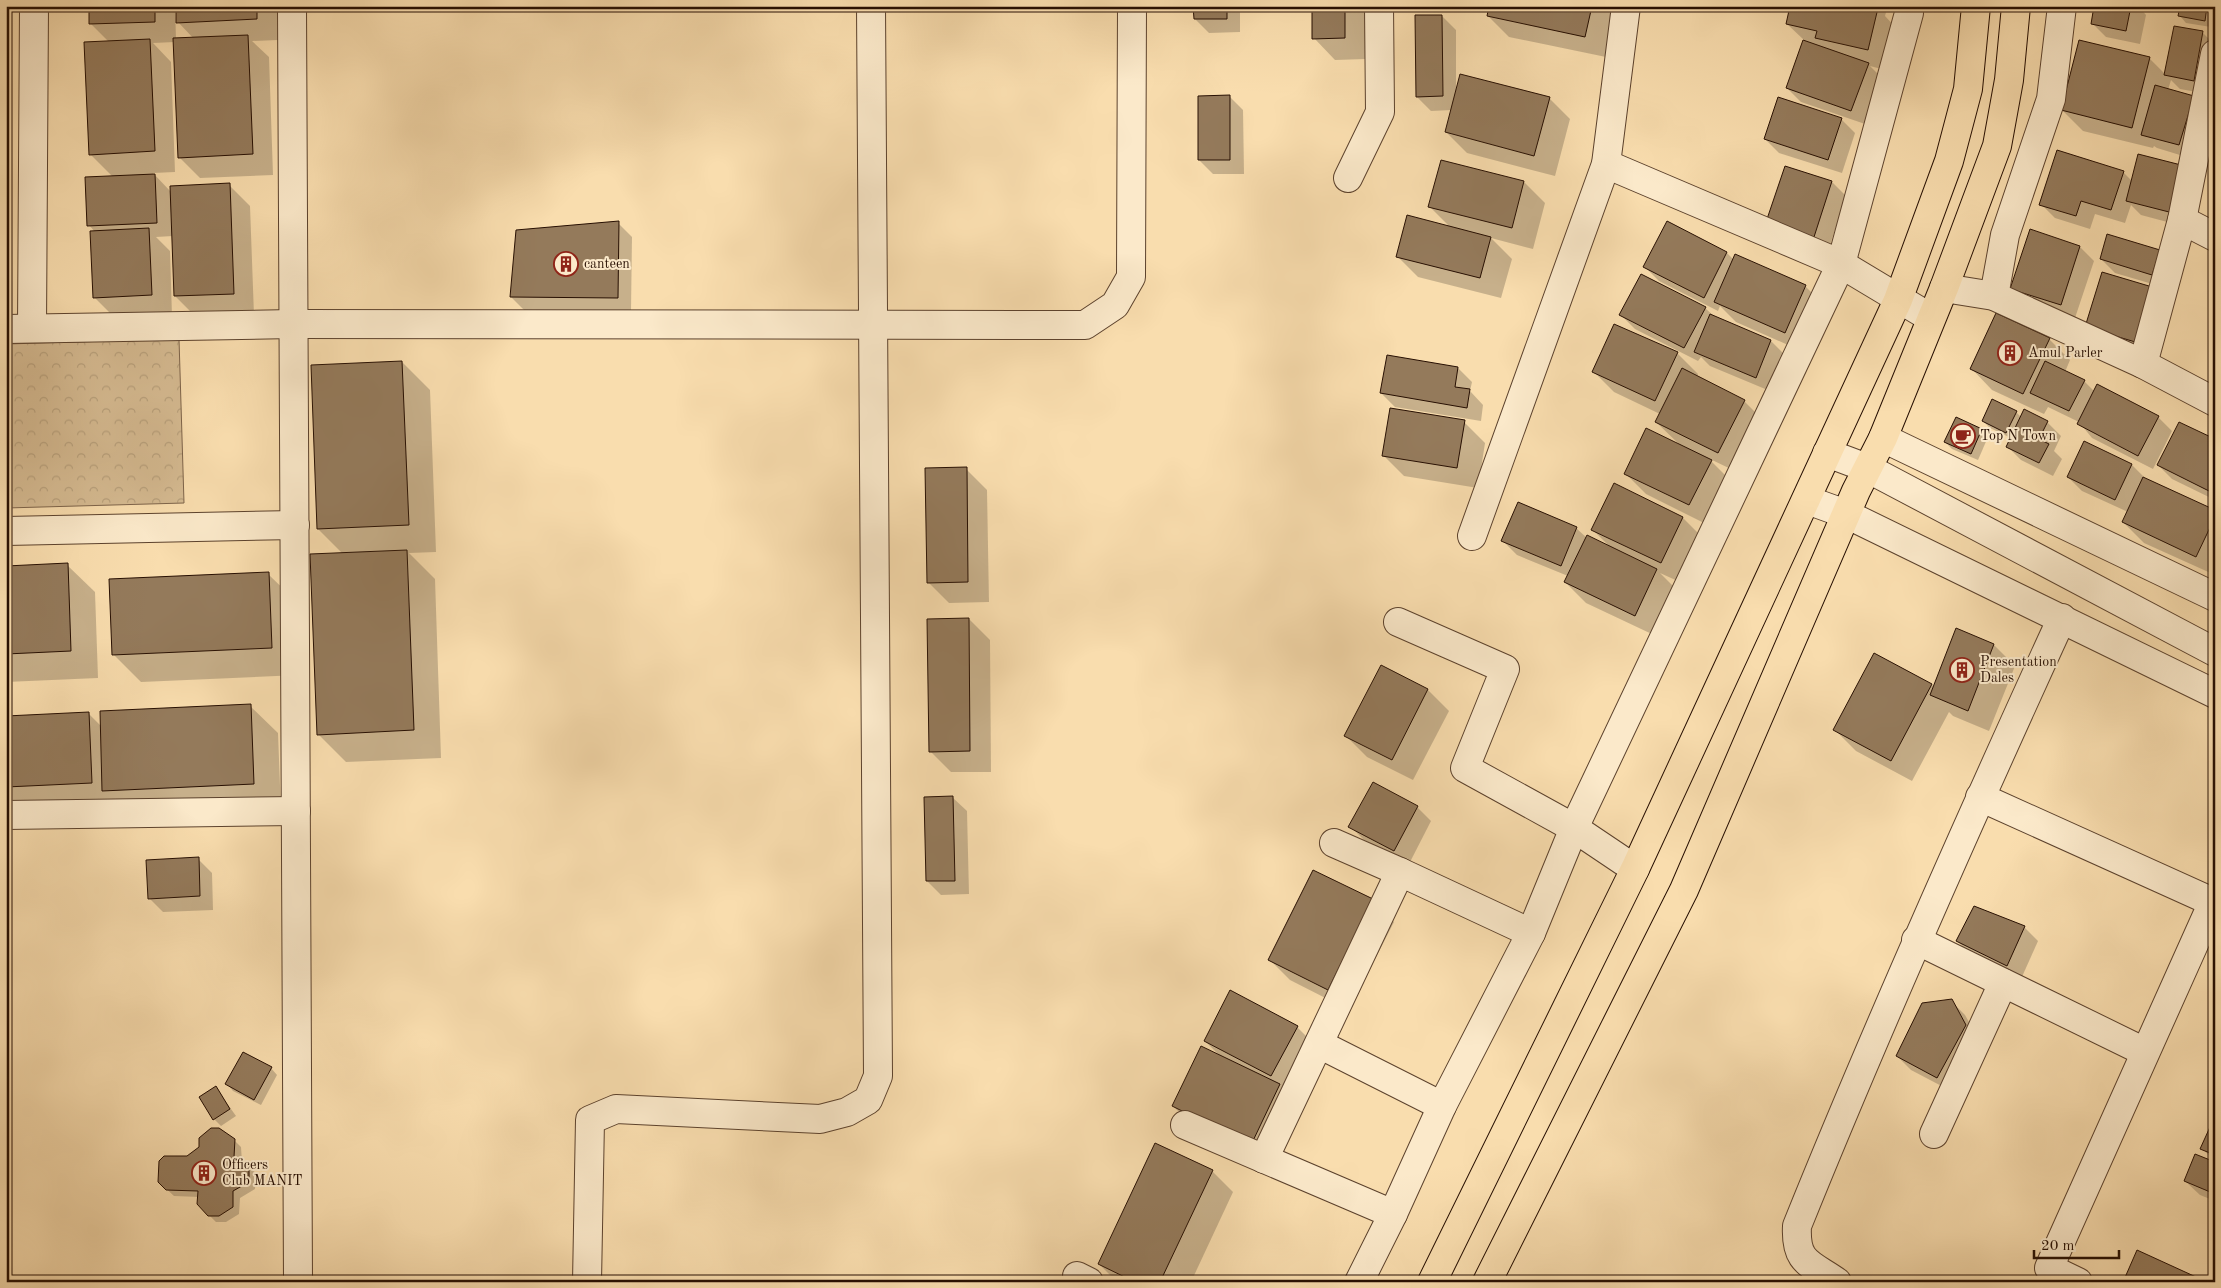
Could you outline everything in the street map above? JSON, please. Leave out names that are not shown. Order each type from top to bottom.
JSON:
[{"type":"main road","points":[[1432,1282],[1635,869],[1898,300],[1949,160],[1968,89],[1976,6]]},
{"type":"main road","points":[[1487,1282],[1684,890],[1846,514],[1883,438],[1944,288],[1996,146],[2009,80],[2016,6]]},
{"type":"street","points":[[34,6],[19,328],[293,324],[1085,324],[1115,304],[1131,276],[1132,6]]},
{"type":"street","points":[[292,6],[298,1282]]},
{"type":"street","points":[[587,1282],[590,1120],[616,1109],[820,1119],[847,1112],[868,1100],[878,1076],[871,6]]},
{"type":"street","points":[[1348,178],[1380,112],[1379,6]]},
{"type":"street","points":[[1472,536],[1606,164],[1626,6]]},
{"type":"street","points":[[1359,1282],[1393,1214],[1442,1106],[1531,933],[1574,828],[1841,264],[1872,156],[1909,13],[1908,6]]},
{"type":"street","points":[[1994,296],[2005,235],[2051,99],[2062,6]]},
{"type":"street","points":[[2142,364],[2182,220],[2215,54]]},
{"type":"street","points":[[1606,164],[1841,264],[1898,300],[1931,318]]},
{"type":"street","points":[[2182,220],[2215,237]]},
{"type":"street","points":[[1944,288],[1994,296],[2142,364],[2215,402]]},
{"type":"street","points":[[1883,438],[2215,597]]},
{"type":"street","points":[[1827,453],[1867,468],[2215,652]]},
{"type":"street","points":[[1806,500],[1846,514],[2215,694]]},
{"type":"street","points":[[6,531],[295,525]]},
{"type":"street","points":[[1837,1282],[1802,1257],[1796,1242],[1797,1226],[1856,1080],[1916,940],[2062,618]]},
{"type":"street","points":[[1398,622],[1504,669],[1465,768],[1574,828],[1635,869]]},
{"type":"street","points":[[1980,797],[2214,902],[2049,1268],[2078,1282]]},
{"type":"street","points":[[6,815],[296,811]]},
{"type":"street","points":[[1334,843],[1531,933]]},
{"type":"street","points":[[1264,1159],[1400,872]]},
{"type":"street","points":[[1916,940],[2145,1052]]},
{"type":"street","points":[[1934,1134],[2003,983]]},
{"type":"street","points":[[1319,1044],[1442,1106]]},
{"type":"street","points":[[1186,1125],[1393,1214]]},
{"type":"green space","points":[[179,339],[184,503],[6,508],[6,344]]},
{"type":"building","points":[[89,6],[155,6],[155,22],[89,24]]},
{"type":"building","points":[[176,6],[257,6],[257,19],[176,23]]},
{"type":"building","points":[[1193,6],[1227,6],[1227,19],[1194,19]]},
{"type":"building","points":[[1312,6],[1345,6],[1345,38],[1312,39]]},
{"type":"building","points":[[1489,6],[1592,6],[1585,37],[1487,16]]},
{"type":"building","points":[[1790,6],[1878,8],[1868,50],[1815,38],[1817,31],[1786,24]]},
{"type":"building","points":[[2094,6],[2131,6],[2126,31],[2091,24]]},
{"type":"building","points":[[2180,6],[2207,6],[2205,21],[2178,16]]},
{"type":"building","points":[[1415,15],[1442,15],[1443,96],[1416,97]]},
{"type":"building","points":[[2174,26],[2203,31],[2194,81],[2164,75]]},
{"type":"building","points":[[248,35],[253,154],[178,158],[173,38]]},
{"type":"building","points":[[150,39],[155,151],[89,155],[84,42]]},
{"type":"building","points":[[1803,40],[1869,63],[1851,111],[1786,88]]},
{"type":"building","points":[[2079,40],[2150,57],[2132,128],[2061,110]]},
{"type":"building","points":[[1460,74],[1550,97],[1534,156],[1445,132]]},
{"type":"building","points":[[2155,85],[2194,96],[2179,145],[2141,135]]},
{"type":"building","points":[[1230,95],[1230,160],[1198,160],[1198,96]]},
{"type":"building","points":[[1778,97],[1842,118],[1828,160],[1764,139]]},
{"type":"building","points":[[2057,150],[2124,171],[2111,210],[2081,201],[2076,216],[2039,205]]},
{"type":"building","points":[[2138,154],[2185,166],[2173,213],[2126,201]]},
{"type":"building","points":[[1441,160],[1524,181],[1512,228],[1428,207]]},
{"type":"building","points":[[1785,166],[1832,181],[1814,237],[1766,222]]},
{"type":"building","points":[[155,174],[157,223],[87,226],[85,177]]},
{"type":"building","points":[[230,183],[234,294],[174,296],[170,186]]},
{"type":"building","points":[[1407,215],[1491,237],[1480,278],[1396,257]]},
{"type":"building","name":"canteen","points":[[619,221],[618,298],[510,297],[516,230]]},
{"type":"building","points":[[1667,221],[1727,252],[1704,298],[1643,267]]},
{"type":"building","points":[[149,228],[152,295],[93,298],[90,231]]},
{"type":"building","points":[[2030,229],[2080,246],[2061,305],[2010,289]]},
{"type":"building","points":[[2107,234],[2160,250],[2152,275],[2100,259]]},
{"type":"building","points":[[1735,254],[1806,285],[1785,333],[1714,302]]},
{"type":"building","points":[[2102,272],[2159,289],[2142,344],[2085,327]]},
{"type":"building","points":[[1641,274],[1706,307],[1684,348],[1619,315]]},
{"type":"building","name":"Amul Parler","points":[[1996,313],[2050,338],[2023,394],[1970,369]]},
{"type":"building","points":[[1710,314],[1771,340],[1756,378],[1694,352]]},
{"type":"building","points":[[1614,324],[1678,352],[1655,401],[1592,372]]},
{"type":"building","points":[[1387,355],[1458,367],[1455,387],[1470,389],[1467,408],[1380,393]]},
{"type":"building","points":[[402,361],[409,525],[317,529],[311,365]]},
{"type":"building","points":[[2045,361],[2085,380],[2069,411],[2030,393]]},
{"type":"building","points":[[1682,368],[1745,400],[1718,453],[1655,422]]},
{"type":"building","points":[[2097,384],[2159,416],[2138,456],[2077,424]]},
{"type":"building","points":[[1992,399],[2017,411],[2006,433],[1982,421]]},
{"type":"building","points":[[1390,408],[1465,420],[1457,468],[1382,456]]},
{"type":"building","points":[[2024,409],[2048,421],[2039,439],[2049,444],[2039,463],[2006,447]]},
{"type":"building","name":"Top N Town","points":[[1956,417],[1982,429],[1971,454],[1944,442]]},
{"type":"building","points":[[2179,422],[2215,439],[2215,494],[2157,465]]},
{"type":"building","points":[[1646,428],[1712,460],[1689,505],[1624,474]]},
{"type":"building","points":[[2084,441],[2132,464],[2115,500],[2067,477]]},
{"type":"building","points":[[967,467],[968,582],[927,583],[925,468]]},
{"type":"building","points":[[2143,477],[2215,510],[2215,517],[2196,557],[2122,522]]},
{"type":"building","points":[[1614,483],[1683,517],[1661,563],[1591,530]]},
{"type":"building","points":[[1518,502],[1577,527],[1561,566],[1501,541]]},
{"type":"building","points":[[1587,535],[1657,569],[1635,616],[1564,582]]},
{"type":"building","points":[[2215,535],[2215,547],[2210,545]]},
{"type":"building","points":[[407,550],[414,730],[317,735],[310,554]]},
{"type":"building","points":[[68,563],[71,651],[6,654],[6,566]]},
{"type":"building","points":[[269,572],[272,648],[112,655],[109,579]]},
{"type":"building","points":[[969,618],[970,751],[929,752],[927,619]]},
{"type":"building","name":"Presentation Dales","points":[[1956,628],[1994,644],[1968,711],[1930,695]]},
{"type":"building","points":[[1874,653],[1932,684],[1891,761],[1833,730]]},
{"type":"building","points":[[1381,665],[1428,689],[1392,760],[1344,736]]},
{"type":"building","points":[[251,704],[254,784],[102,791],[100,711]]},
{"type":"building","points":[[89,712],[92,783],[6,787],[6,716]]},
{"type":"building","points":[[1373,782],[1418,806],[1394,851],[1348,827]]},
{"type":"building","points":[[953,796],[955,881],[926,881],[924,797]]},
{"type":"building","points":[[199,857],[200,896],[148,899],[146,860]]},
{"type":"building","points":[[1313,870],[1373,899],[1328,990],[1268,960]]},
{"type":"building","points":[[1974,906],[2025,926],[2007,966],[1956,941]]},
{"type":"building","points":[[1230,990],[1298,1026],[1271,1076],[1204,1041]]},
{"type":"building","points":[[1952,999],[1966,1025],[1937,1078],[1896,1056],[1922,1003]]},
{"type":"building","points":[[1201,1046],[1280,1084],[1251,1145],[1172,1106]]},
{"type":"building","points":[[243,1052],[272,1067],[254,1100],[225,1084]]},
{"type":"building","points":[[216,1086],[230,1109],[213,1120],[199,1097]]},
{"type":"building","points":[[2215,1116],[2215,1155],[2200,1149]]},
{"type":"building","name":"Officers Club MANIT","points":[[211,1128],[219,1128],[235,1139],[234,1157],[249,1165],[249,1182],[233,1191],[233,1207],[219,1216],[208,1216],[197,1204],[198,1191],[166,1190],[158,1182],[159,1161],[164,1156],[187,1156],[199,1147],[199,1138]]},
{"type":"building","points":[[1155,1143],[1213,1170],[1160,1282],[1135,1282],[1098,1264]]},
{"type":"building","points":[[2195,1154],[2215,1162],[2215,1194],[2184,1181]]},
{"type":"building","points":[[2137,1250],[2207,1282],[2123,1282]]},
{"type":"place","name":"canteen","points":[[566,264]]},
{"type":"place","name":"Amul Parler","points":[[2010,353]]},
{"type":"place","name":"Top N Town","points":[[1963,436]]},
{"type":"place","name":"Presentation Dales","points":[[1962,670]]},
{"type":"place","name":"Officers Club MANIT","points":[[204,1173]]}]
